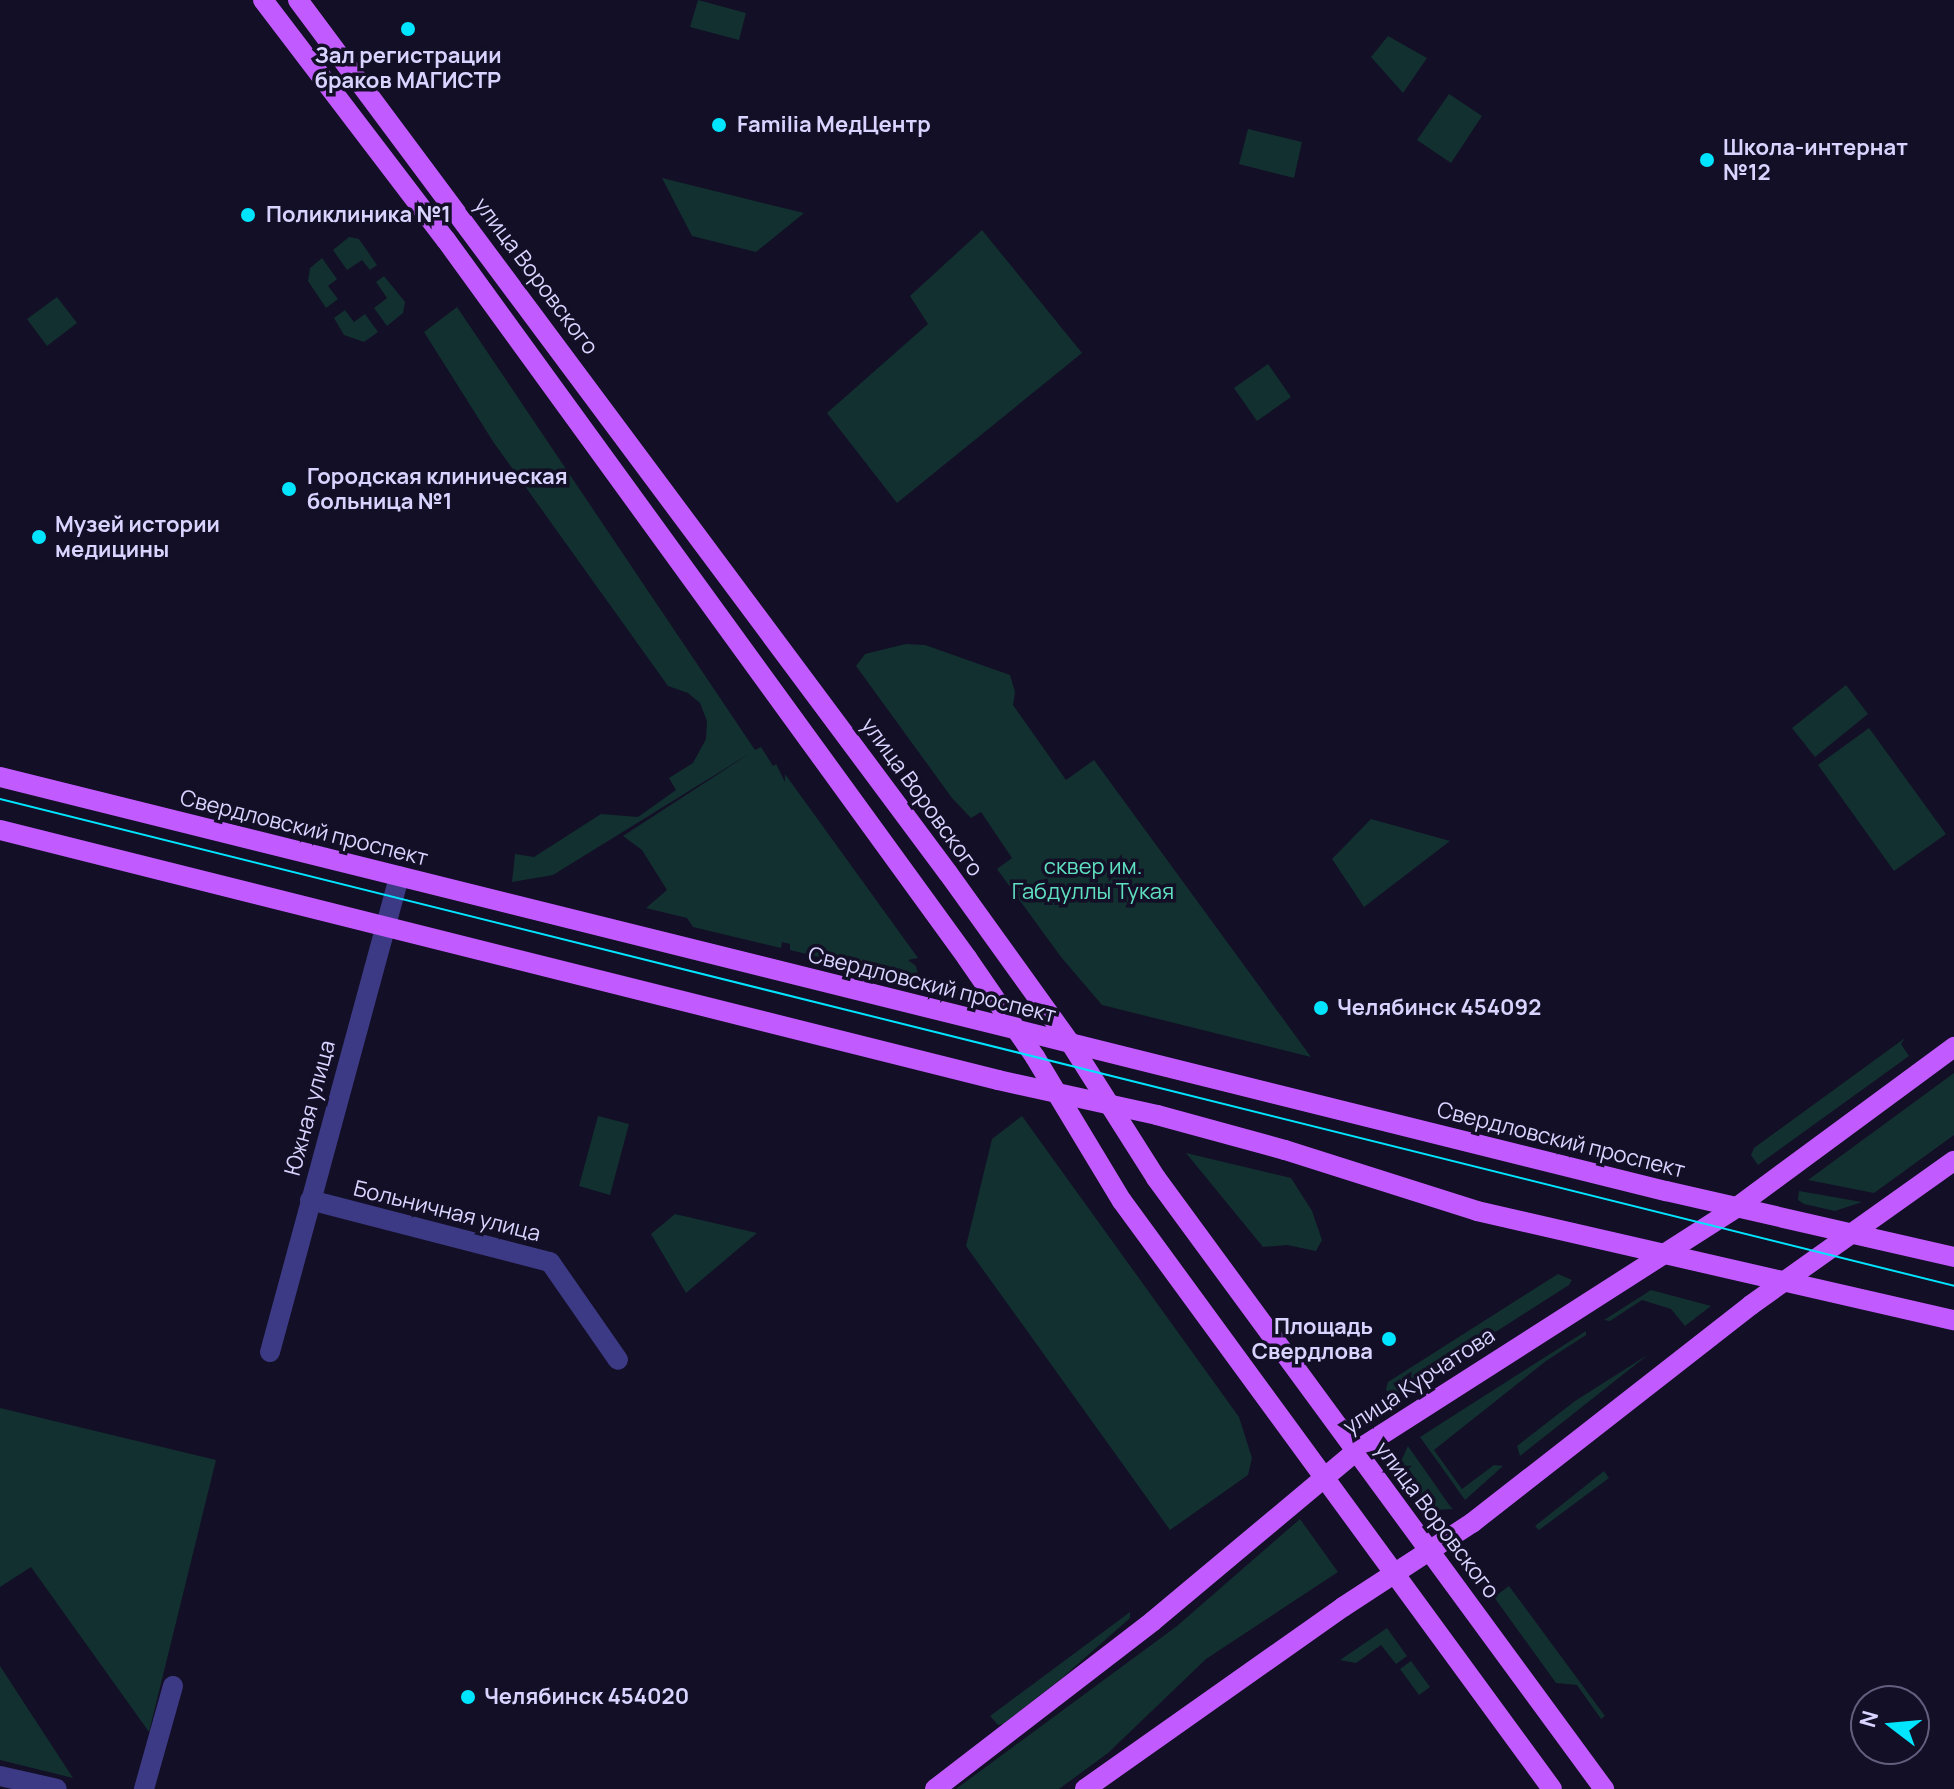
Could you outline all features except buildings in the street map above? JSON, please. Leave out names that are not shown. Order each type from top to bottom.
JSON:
[{"type":"main road","points":[[263,0],[455,252],[1017,1031],[1122,1201],[1552,1789]]},
{"type":"main road","name":"улица Воровского","points":[[298,0],[789,658],[1071,1044],[1156,1178],[1604,1789]]},
{"type":"main road","name":"Свердловский проспект","points":[[0,777],[1017,1031],[1954,1257]]},
{"type":"main road","points":[[0,830],[1107,1103],[1285,1150],[1477,1211],[1954,1320]]},
{"type":"main road","name":"улица Курчатова","points":[[935,1789],[1153,1621],[1323,1475],[1737,1207],[1954,1047]]},
{"type":"main road","points":[[1085,1789],[1394,1573],[1431,1552],[1786,1281],[1954,1161]]},
{"type":"street","name":"Южная улица","points":[[270,1352],[399,876]]},
{"type":"street","name":"Больничная улица","points":[[310,1200],[550,1262],[618,1360]]},
{"type":"street","points":[[144,1789],[173,1686]]},
{"type":"street","points":[[0,1776],[57,1789]]},
{"type":"green space","points":[[698,0],[746,13],[739,40],[690,27]]},
{"type":"green space","points":[[1388,36],[1427,58],[1403,93],[1371,57]]},
{"type":"green space","points":[[1449,94],[1482,116],[1451,163],[1417,140]]},
{"type":"green space","points":[[1248,129],[1302,142],[1294,178],[1239,164]]},
{"type":"green space","points":[[662,178],[804,213],[756,252],[692,236]]},
{"type":"green space","points":[[982,230],[1082,353],[897,503],[827,413],[928,324],[910,296]]},
{"type":"green space","points":[[349,237],[359,239],[377,265],[370,270],[362,260],[347,270],[333,250]]},
{"type":"green space","points":[[322,258],[337,279],[328,286],[338,299],[326,308],[308,281],[310,268]]},
{"type":"green space","points":[[384,276],[405,302],[403,313],[387,326],[374,308],[387,298],[376,282]]},
{"type":"green space","points":[[57,297],[77,323],[47,346],[27,319]]},
{"type":"green space","points":[[457,307],[755,750],[761,747],[773,766],[776,764],[785,782],[785,774],[918,958],[908,960],[916,966],[918,975],[914,975],[912,984],[868,972],[890,968],[875,965],[860,967],[790,950],[790,944],[782,942],[781,948],[693,927],[687,918],[646,908],[667,890],[642,850],[623,836],[752,752],[553,875],[512,882],[515,854],[534,857],[601,814],[638,817],[676,790],[669,778],[693,763],[706,739],[707,721],[700,703],[688,693],[668,686],[494,443],[424,332]]},
{"type":"green space","points":[[345,310],[354,322],[365,314],[378,332],[364,342],[344,335],[334,318]]},
{"type":"green space","points":[[1268,364],[1291,397],[1257,421],[1234,388]]},
{"type":"green space","name":"сквер им. Габдуллы Тукая","points":[[906,644],[925,645],[1010,675],[1015,692],[1013,705],[1066,780],[1094,760],[1311,1057],[1102,1005],[1061,957],[997,869],[1012,858],[981,812],[971,818],[952,798],[856,666],[865,654]]},
{"type":"green space","points":[[1846,685],[1868,714],[1815,757],[1792,728]]},
{"type":"green space","points":[[1869,728],[1946,834],[1894,871],[1818,765]]},
{"type":"green space","points":[[1371,819],[1450,841],[1364,907],[1332,859]]},
{"type":"green space","points":[[1905,1038],[1901,1044],[1909,1056],[1758,1165],[1751,1155],[1754,1148]]},
{"type":"green space","points":[[1954,1073],[1954,1135],[1874,1193],[1808,1180]]},
{"type":"green space","points":[[598,1116],[629,1124],[610,1195],[579,1186]]},
{"type":"green space","points":[[1022,1116],[1239,1417],[1252,1458],[1248,1475],[1170,1530],[966,1246],[992,1139]]},
{"type":"green space","points":[[1186,1153],[1291,1178],[1312,1211],[1322,1240],[1316,1251],[1287,1245],[1263,1247]]},
{"type":"green space","points":[[1799,1191],[1862,1202],[1835,1211],[1804,1204],[1798,1200]]},
{"type":"green space","points":[[675,1214],[757,1233],[686,1293],[651,1234]]},
{"type":"green space","points":[[1558,1274],[1572,1280],[1569,1285],[1392,1398],[1386,1389],[1388,1382]]},
{"type":"green space","points":[[1651,1290],[1711,1306],[1685,1326],[1671,1309],[1642,1300],[1610,1321],[1604,1320]]},
{"type":"green space","points":[[1586,1331],[1586,1335],[1546,1361],[1434,1450],[1462,1489],[1494,1465],[1503,1466],[1465,1500],[1420,1437]]},
{"type":"green space","points":[[1649,1354],[1520,1456],[1517,1446],[1575,1401]]},
{"type":"green space","points":[[0,1408],[216,1460],[149,1732],[31,1567],[0,1587]]},
{"type":"green space","points":[[1408,1446],[1453,1509],[1432,1510],[1399,1465]]},
{"type":"green space","points":[[1604,1471],[1609,1478],[1539,1530],[1535,1526]]},
{"type":"green space","points":[[1300,1519],[1338,1572],[1206,1659],[1108,1753],[1059,1789],[956,1789],[1177,1626]]},
{"type":"green space","points":[[1509,1586],[1605,1716],[1601,1719],[1577,1685],[1556,1683],[1494,1597]]},
{"type":"green space","points":[[1130,1612],[1130,1618],[1062,1678],[1003,1724],[998,1725],[990,1716]]},
{"type":"green space","points":[[1387,1628],[1407,1656],[1396,1664],[1381,1645],[1356,1663],[1340,1660]]},
{"type":"green space","points":[[1411,1661],[1430,1687],[1419,1695],[1400,1669]]},
{"type":"green space","points":[[0,1666],[73,1778],[0,1760]]},
{"type":"tram line","points":[[0,799],[1954,1286]]},
{"type":"place","name":"Зал регистрации браков МАГИСТР","points":[[408,29]]},
{"type":"place","name":"Familia МедЦентр","points":[[719,125]]},
{"type":"place","name":"Школа-интернат №12","points":[[1707,160]]},
{"type":"place","name":"Поликлиника №1","points":[[248,215]]},
{"type":"place","name":"Городская клиническая больница №1","points":[[289,489]]},
{"type":"place","name":"Музей истории медицины","points":[[39,537]]},
{"type":"place","name":"Челябинск 454092","points":[[1321,1008]]},
{"type":"place","name":"Площадь Свердлова","points":[[1389,1339]]},
{"type":"place","name":"Челябинск 454020","points":[[468,1697]]}]
